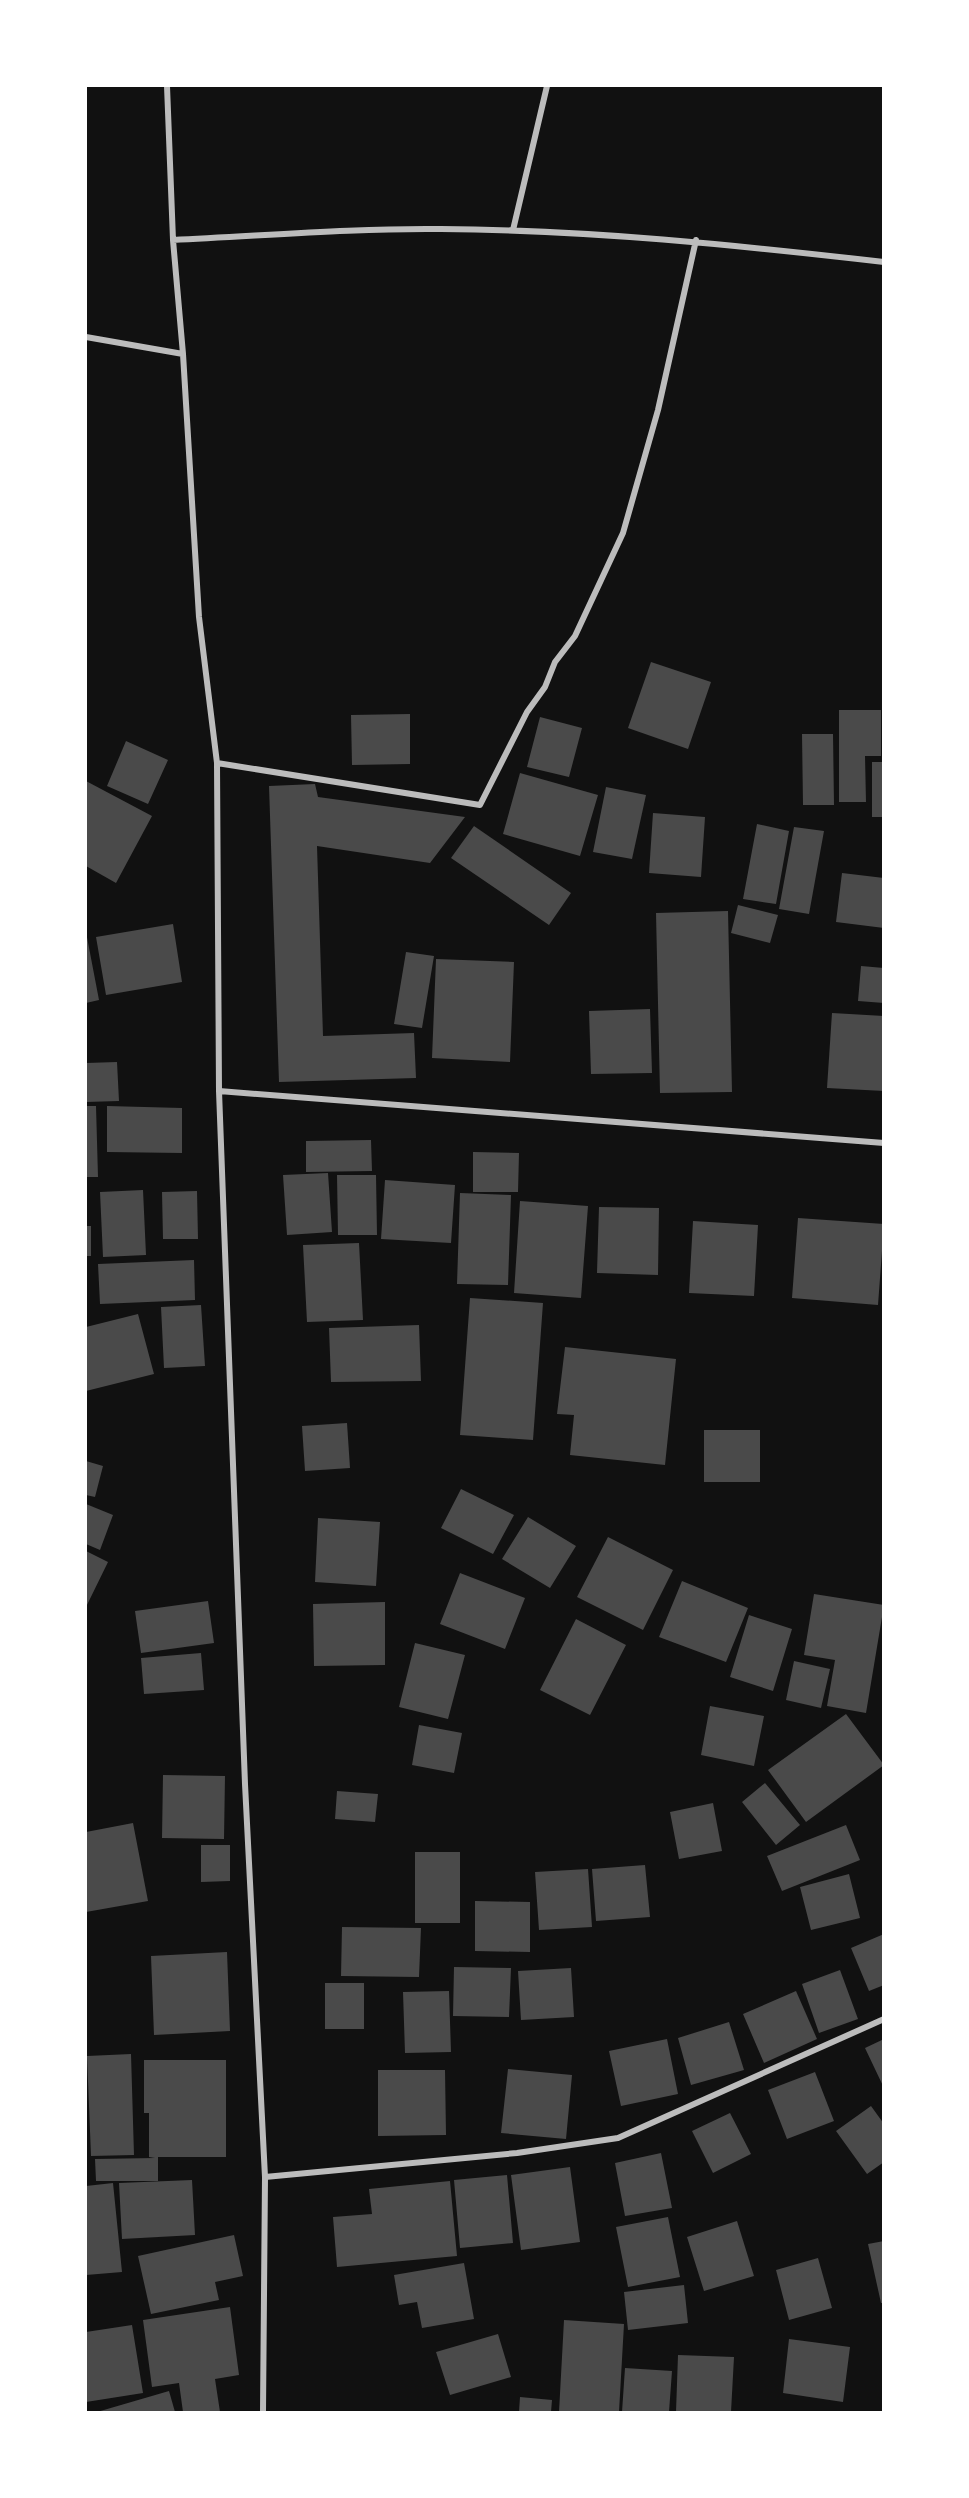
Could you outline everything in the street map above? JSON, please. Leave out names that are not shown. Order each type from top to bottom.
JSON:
[{"type":"street","points":[[167,86],[173,240],[183,354],[199,617],[217,763],[219,1091],[245,1784],[264,2177],[263,2412]]},
{"type":"street","points":[[513,230],[547,86]]},
{"type":"street","points":[[173,240],[438,228],[513,230],[696,240],[884,262]]},
{"type":"street","points":[[217,763],[480,806],[527,712],[545,687],[555,662],[575,636],[623,533],[658,410],[696,240]]},
{"type":"street","points":[[86,337],[183,354]]},
{"type":"street","points":[[219,1091],[884,1143]]},
{"type":"street","points":[[264,2177],[518,2153],[618,2139],[884,2019]]},
{"type":"building","points":[[651,662],[711,682],[688,749],[628,728]]},
{"type":"building","points":[[839,710],[881,710],[881,756],[865,756],[866,802],[839,802]]},
{"type":"building","points":[[410,714],[410,764],[352,765],[351,715]]},
{"type":"building","points":[[540,717],[582,728],[569,777],[527,767]]},
{"type":"building","points":[[802,734],[833,734],[834,805],[803,805]]},
{"type":"building","points":[[126,741],[168,760],[148,804],[107,786]]},
{"type":"building","points":[[872,762],[884,762],[884,817],[872,817]]},
{"type":"building","points":[[520,773],[598,795],[580,856],[503,834]]},
{"type":"building","points":[[86,781],[152,816],[116,883],[86,866]]},
{"type":"building","points":[[315,784],[318,797],[465,817],[430,863],[317,846],[323,1036],[414,1033],[416,1078],[279,1082],[269,786]]},
{"type":"building","points":[[606,787],[646,795],[632,859],[593,852]]},
{"type":"building","points":[[653,813],[705,817],[701,877],[649,873]]},
{"type":"building","points":[[757,824],[789,831],[776,904],[743,899]]},
{"type":"building","points":[[474,826],[571,893],[549,925],[451,858]]},
{"type":"building","points":[[794,827],[824,831],[809,914],[779,909]]},
{"type":"building","points":[[842,873],[884,878],[884,928],[836,922]]},
{"type":"building","points":[[738,905],[778,915],[770,943],[731,933]]},
{"type":"building","points":[[728,911],[732,1092],[660,1093],[656,913]]},
{"type":"building","points":[[173,924],[182,982],[106,995],[96,937]]},
{"type":"building","points":[[86,932],[99,1000],[86,1003]]},
{"type":"building","points":[[406,952],[434,956],[422,1028],[394,1024]]},
{"type":"building","points":[[436,959],[514,962],[510,1062],[432,1058]]},
{"type":"building","points":[[861,966],[884,968],[884,1003],[858,1001]]},
{"type":"building","points":[[650,1009],[652,1073],[591,1074],[589,1011]]},
{"type":"building","points":[[832,1013],[884,1016],[884,1091],[827,1088]]},
{"type":"building","points":[[117,1062],[119,1101],[86,1102],[86,1063]]},
{"type":"building","points":[[86,1106],[96,1106],[98,1177],[86,1177]]},
{"type":"building","points":[[107,1106],[182,1108],[182,1153],[107,1152]]},
{"type":"building","points":[[371,1140],[372,1171],[306,1172],[306,1141]]},
{"type":"building","points":[[473,1152],[519,1153],[518,1192],[473,1192]]},
{"type":"building","points":[[328,1173],[332,1232],[287,1235],[283,1175]]},
{"type":"building","points":[[337,1175],[376,1175],[377,1235],[338,1235]]},
{"type":"building","points":[[385,1180],[455,1185],[451,1243],[381,1239]]},
{"type":"building","points":[[143,1190],[146,1255],[103,1257],[100,1192]]},
{"type":"building","points":[[197,1191],[198,1239],[163,1239],[162,1192]]},
{"type":"building","points":[[460,1193],[511,1195],[508,1285],[457,1284]]},
{"type":"building","points":[[520,1201],[588,1206],[581,1298],[514,1293]]},
{"type":"building","points":[[599,1207],[659,1208],[658,1275],[597,1273]]},
{"type":"building","points":[[798,1218],[884,1224],[878,1305],[792,1298]]},
{"type":"building","points":[[693,1221],[758,1225],[754,1296],[689,1293]]},
{"type":"building","points":[[86,1226],[91,1226],[91,1256],[86,1256]]},
{"type":"building","points":[[359,1243],[363,1320],[307,1322],[303,1245]]},
{"type":"building","points":[[194,1260],[195,1300],[100,1304],[98,1264]]},
{"type":"building","points":[[470,1298],[543,1303],[533,1440],[460,1435]]},
{"type":"building","points":[[201,1305],[205,1366],[164,1368],[161,1307]]},
{"type":"building","points":[[138,1314],[154,1374],[86,1391],[86,1327]]},
{"type":"building","points":[[419,1325],[421,1381],[331,1382],[329,1328]]},
{"type":"building","points":[[565,1347],[676,1359],[665,1465],[570,1455],[574,1415],[557,1414]]},
{"type":"building","points":[[347,1423],[350,1468],[305,1471],[302,1426]]},
{"type":"building","points":[[704,1430],[760,1430],[760,1482],[704,1482]]},
{"type":"building","points":[[86,1461],[103,1466],[95,1497],[86,1495]]},
{"type":"building","points":[[461,1489],[514,1515],[493,1554],[441,1528]]},
{"type":"building","points":[[86,1504],[113,1515],[100,1550],[86,1544]]},
{"type":"building","points":[[528,1517],[576,1546],[550,1588],[502,1559]]},
{"type":"building","points":[[318,1518],[380,1522],[376,1586],[315,1582]]},
{"type":"building","points":[[608,1537],[673,1570],[643,1630],[577,1597]]},
{"type":"building","points":[[86,1551],[108,1562],[86,1607]]},
{"type":"building","points":[[460,1573],[525,1598],[505,1649],[440,1624]]},
{"type":"building","points":[[682,1581],[748,1608],[726,1662],[659,1637]]},
{"type":"building","points":[[814,1594],[884,1605],[866,1713],[827,1706],[835,1660],[804,1655]]},
{"type":"building","points":[[208,1601],[214,1643],[141,1653],[135,1611]]},
{"type":"building","points":[[385,1602],[385,1665],[314,1666],[313,1604]]},
{"type":"building","points":[[749,1615],[792,1629],[773,1691],[730,1677]]},
{"type":"building","points":[[576,1619],[626,1645],[590,1715],[540,1690]]},
{"type":"building","points":[[415,1643],[465,1655],[448,1719],[399,1707]]},
{"type":"building","points":[[201,1653],[204,1690],[144,1694],[141,1658]]},
{"type":"building","points":[[794,1661],[830,1669],[821,1708],[786,1700]]},
{"type":"building","points":[[710,1706],[764,1716],[754,1766],[701,1755]]},
{"type":"building","points":[[846,1714],[884,1765],[806,1822],[768,1770]]},
{"type":"building","points":[[419,1725],[462,1733],[454,1773],[412,1765]]},
{"type":"building","points":[[163,1775],[225,1776],[224,1839],[162,1838]]},
{"type":"building","points":[[765,1783],[800,1825],[776,1845],[742,1802]]},
{"type":"building","points":[[337,1791],[378,1794],[375,1822],[335,1819]]},
{"type":"building","points":[[713,1803],[722,1851],[679,1859],[670,1812]]},
{"type":"building","points":[[133,1823],[148,1901],[86,1912],[86,1832]]},
{"type":"building","points":[[846,1825],[860,1860],[782,1891],[767,1856]]},
{"type":"building","points":[[201,1845],[230,1845],[230,1881],[201,1882]]},
{"type":"building","points":[[415,1852],[460,1852],[460,1923],[415,1923]]},
{"type":"building","points":[[645,1865],[650,1917],[596,1921],[592,1869]]},
{"type":"building","points":[[588,1869],[592,1927],[539,1930],[535,1872]]},
{"type":"building","points":[[849,1874],[860,1918],[811,1930],[800,1887]]},
{"type":"building","points":[[475,1901],[530,1902],[530,1952],[475,1951]]},
{"type":"building","points":[[342,1927],[421,1928],[419,1977],[341,1976]]},
{"type":"building","points":[[884,1934],[884,1985],[869,1991],[851,1948]]},
{"type":"building","points":[[227,1952],[230,2031],[154,2035],[151,1956]]},
{"type":"building","points":[[454,1967],[511,1968],[509,2017],[453,2016]]},
{"type":"building","points":[[571,1968],[574,2017],[521,2020],[518,1971]]},
{"type":"building","points":[[840,1970],[858,2019],[819,2033],[802,1984]]},
{"type":"building","points":[[325,1983],[364,1983],[364,2029],[325,2029]]},
{"type":"building","points":[[449,1991],[451,2052],[405,2053],[403,1992]]},
{"type":"building","points":[[796,1991],[817,2039],[764,2063],[743,2014]]},
{"type":"building","points":[[729,2022],[744,2070],[691,2085],[678,2038]]},
{"type":"building","points":[[667,2039],[678,2094],[621,2106],[609,2051]]},
{"type":"building","points":[[884,2039],[884,2088],[865,2048]]},
{"type":"building","points":[[131,2054],[134,2155],[91,2156],[87,2056]]},
{"type":"building","points":[[144,2060],[226,2060],[226,2157],[158,2157],[158,2181],[96,2181],[95,2159],[155,2158],[149,2157],[149,2113],[144,2113]]},
{"type":"building","points":[[508,2069],[572,2075],[566,2139],[501,2133]]},
{"type":"building","points":[[378,2070],[445,2070],[446,2135],[378,2136]]},
{"type":"building","points":[[815,2072],[834,2121],[787,2139],[768,2090]]},
{"type":"building","points":[[871,2106],[884,2124],[884,2162],[867,2174],[836,2131]]},
{"type":"building","points":[[730,2113],[751,2154],[713,2173],[692,2131]]},
{"type":"building","points":[[661,2153],[672,2208],[625,2216],[615,2163]]},
{"type":"building","points":[[570,2167],[580,2242],[521,2250],[511,2175]]},
{"type":"building","points":[[507,2175],[513,2243],[460,2248],[454,2180]]},
{"type":"building","points":[[192,2180],[195,2235],[122,2239],[119,2183]]},
{"type":"building","points":[[450,2181],[457,2256],[337,2267],[333,2217],[372,2214],[369,2189]]},
{"type":"building","points":[[113,2183],[122,2272],[86,2275],[86,2186]]},
{"type":"building","points":[[668,2217],[680,2277],[628,2287],[616,2227]]},
{"type":"building","points":[[737,2221],[754,2276],[704,2291],[687,2237]]},
{"type":"building","points":[[234,2235],[243,2276],[215,2282],[219,2300],[151,2314],[138,2256]]},
{"type":"building","points":[[884,2241],[884,2303],[881,2303],[868,2244]]},
{"type":"building","points":[[818,2258],[832,2308],[789,2320],[776,2270]]},
{"type":"building","points":[[464,2263],[474,2319],[422,2328],[417,2302],[399,2305],[394,2275]]},
{"type":"building","points":[[684,2285],[688,2323],[628,2330],[624,2292]]},
{"type":"building","points":[[230,2307],[239,2375],[215,2379],[220,2412],[183,2412],[179,2383],[152,2387],[143,2320]]},
{"type":"building","points":[[564,2320],[624,2324],[619,2412],[559,2412]]},
{"type":"building","points":[[132,2325],[143,2393],[86,2402],[86,2332]]},
{"type":"building","points":[[498,2334],[511,2377],[450,2395],[436,2352]]},
{"type":"building","points":[[789,2339],[850,2347],[843,2402],[783,2393]]},
{"type":"building","points":[[678,2355],[734,2357],[731,2412],[676,2412]]},
{"type":"building","points":[[625,2368],[672,2371],[669,2412],[622,2412]]},
{"type":"building","points":[[169,2391],[175,2412],[97,2412]]},
{"type":"building","points":[[520,2397],[552,2400],[551,2412],[519,2412]]}]
